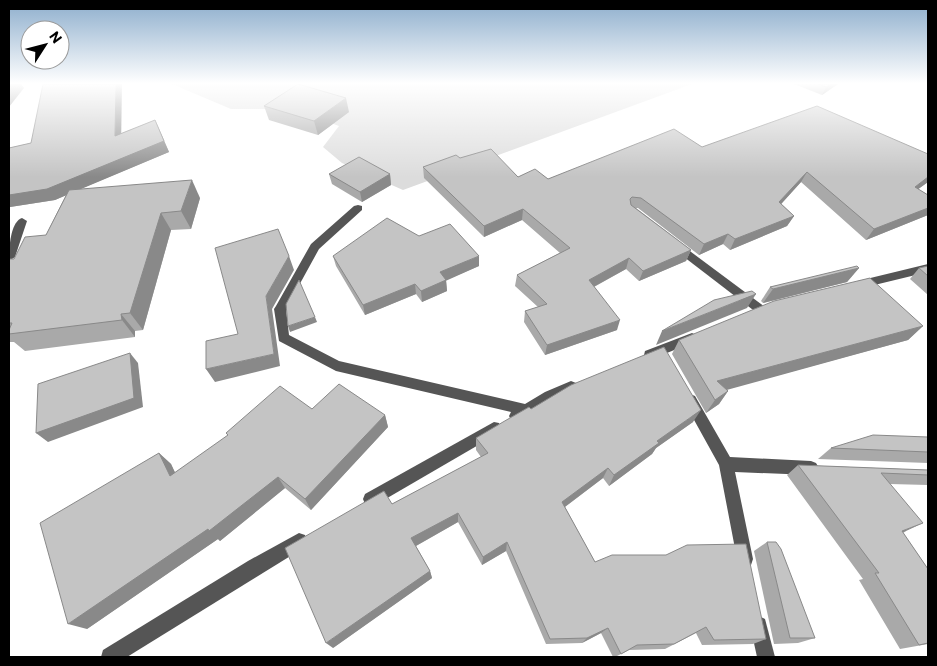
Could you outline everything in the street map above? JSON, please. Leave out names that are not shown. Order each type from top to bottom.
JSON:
[{"type":"street","points":[[358,208],[315,247],[280,309],[283,338],[336,366],[526,410]]},
{"type":"street","points":[[9,258],[22,221]]},
{"type":"street","points":[[663,235],[761,310]]},
{"type":"street","points":[[844,289],[928,268]]},
{"type":"street","points":[[743,317],[779,305]]},
{"type":"street","points":[[636,361],[706,332]]},
{"type":"street","points":[[661,350],[670,366]]},
{"type":"street","points":[[356,508],[550,396],[584,382]]},
{"type":"street","points":[[684,391],[726,464],[747,571]]},
{"type":"street","points":[[726,464],[825,468]]},
{"type":"street","points":[[110,657],[313,532]]},
{"type":"street","points":[[756,610],[766,657]]},
{"type":"shaded area","points":[[310,115],[607,115],[403,190],[342,163],[323,147],[339,126]]},
{"type":"building","points":[[37,115],[115,115],[115,136],[155,120],[164,141],[47,189],[9,195],[9,148],[31,143]]},
{"type":"building","points":[[294,115],[322,115],[314,121]]},
{"type":"building","points":[[792,115],[838,115],[928,154],[928,177],[915,187],[928,195],[928,208],[874,229],[807,172],[779,202],[794,216],[735,239],[728,234],[704,244],[641,198],[632,197],[630,199],[631,205],[691,250],[643,271],[629,258],[589,280],[620,320],[547,345],[525,311],[547,304],[517,275],[570,248],[523,209],[484,226],[423,167],[456,155],[460,158],[491,149],[518,177],[535,169],[548,179],[674,129],[702,147]]},
{"type":"building","points":[[359,157],[390,174],[360,192],[329,174]]},
{"type":"building","points":[[192,180],[181,211],[161,213],[130,313],[121,314],[122,320],[9,334],[12,323],[9,323],[9,259],[14,259],[25,237],[46,235],[69,190]]},
{"type":"building","points":[[387,218],[419,236],[450,224],[479,256],[440,272],[446,280],[421,291],[415,284],[363,305],[333,256]]},
{"type":"building","points":[[278,229],[289,256],[266,296],[274,354],[206,369],[206,341],[238,334],[215,248]]},
{"type":"building","points":[[857,266],[859,268],[773,289],[770,287]]},
{"type":"building","points":[[928,266],[928,276],[919,268]]},
{"type":"building","points":[[870,278],[923,326],[717,381],[728,391],[715,400],[679,340],[774,301]]},
{"type":"building","points":[[299,280],[315,317],[288,326],[286,304]]},
{"type":"building","points":[[752,291],[756,294],[662,331],[714,300]]},
{"type":"building","points":[[664,347],[701,410],[657,441],[659,443],[614,475],[608,468],[562,502],[595,562],[612,555],[666,555],[687,545],[746,544],[766,639],[714,640],[706,627],[674,644],[637,645],[621,654],[608,628],[587,638],[550,639],[507,542],[483,557],[458,513],[411,538],[430,571],[326,643],[285,548],[384,491],[392,504],[488,453],[476,438],[503,422],[529,407],[531,409],[571,385]]},
{"type":"building","points":[[130,353],[134,398],[36,433],[38,384]]},
{"type":"building","points":[[339,384],[385,415],[305,499],[278,477],[209,531],[208,529],[68,624],[40,523],[159,453],[170,476],[228,435],[226,433],[280,386],[312,409]]},
{"type":"building","points":[[873,435],[928,437],[928,452],[831,448]]},
{"type":"building","points":[[798,465],[928,470],[928,475],[881,473],[923,523],[902,531],[928,569],[928,643],[919,645],[875,573],[879,573]]},
{"type":"building","points":[[767,542],[776,542],[781,549],[815,638],[790,638]]}]
